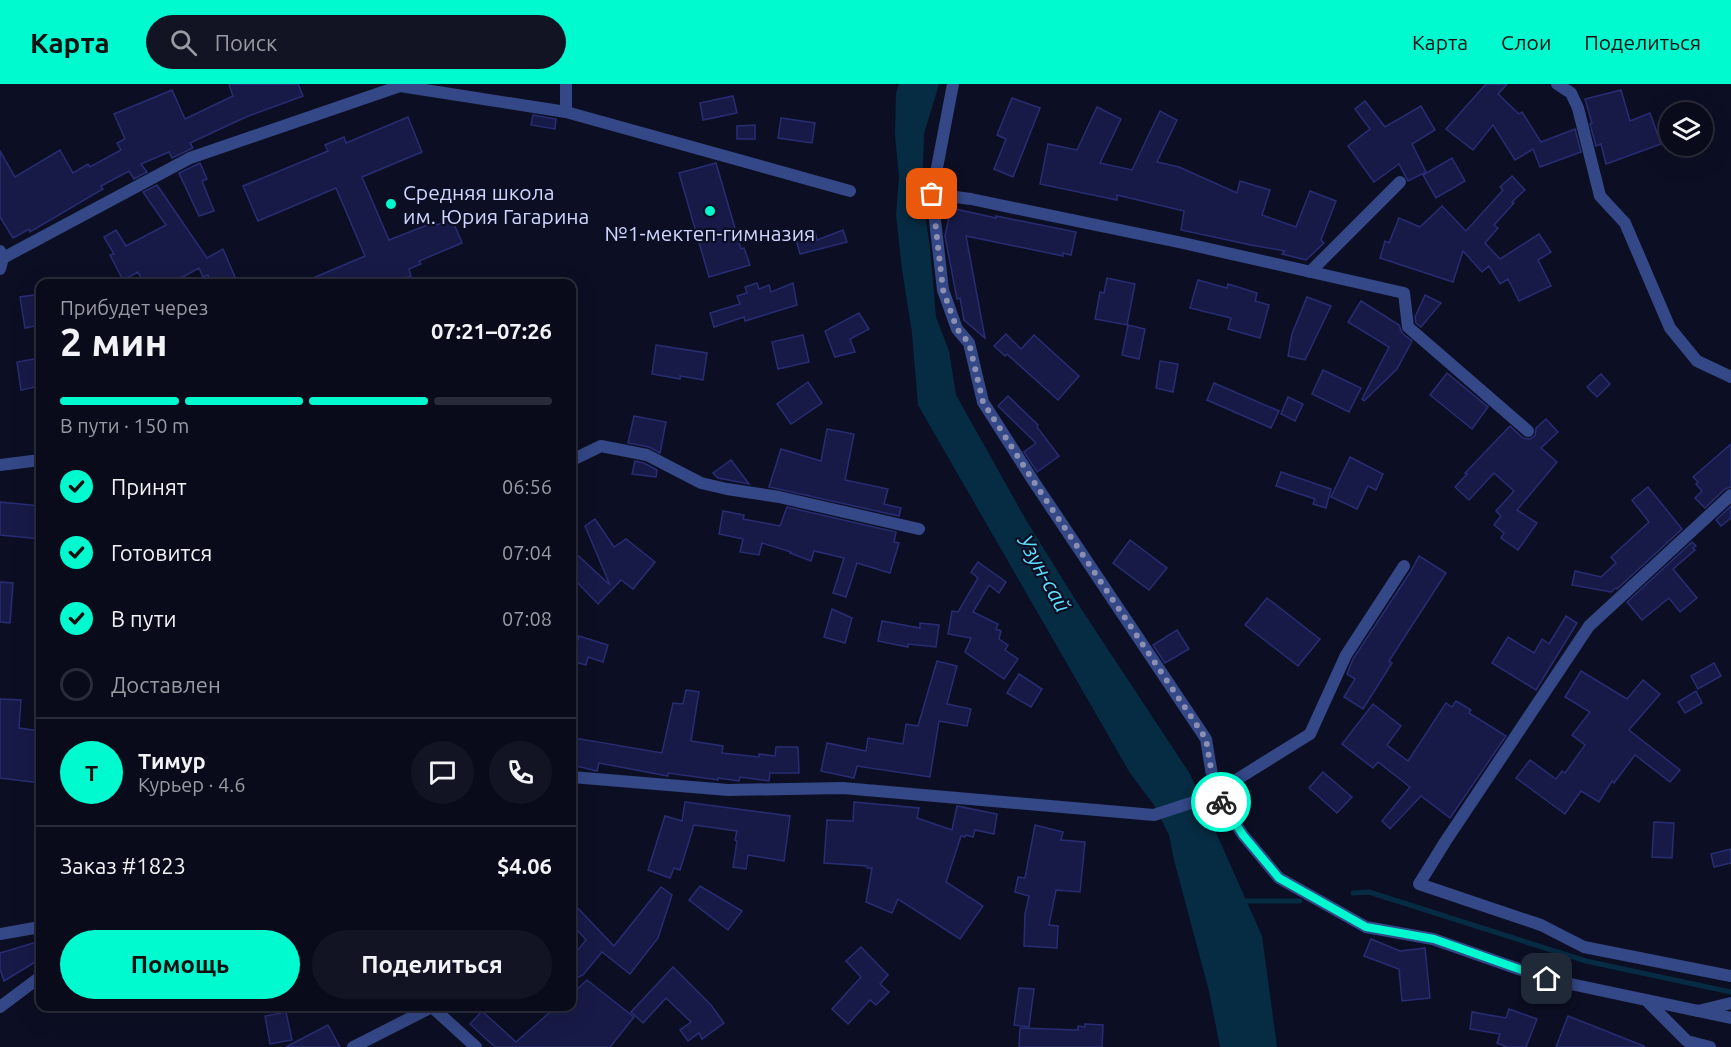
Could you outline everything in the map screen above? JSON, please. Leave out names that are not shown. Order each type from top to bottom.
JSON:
[{"type":"street","points":[[566,84],[566,112]]},
{"type":"street","points":[[953,84],[932,194],[943,290],[957,329],[969,343],[983,402],[1206,739],[1211,795],[1243,835],[1279,878],[1366,927],[1434,939],[1547,979],[1731,1018]]},
{"type":"street","points":[[1557,84],[1571,93],[1578,108],[1600,196],[1625,223],[1670,328],[1697,361],[1731,377]]},
{"type":"street","points":[[1,259],[190,158],[400,86],[566,112],[850,191]]},
{"type":"street","points":[[1310,272],[1400,182]]},
{"type":"street","points":[[932,194],[971,199],[1183,243],[1404,293],[1408,327],[1528,432]]},
{"type":"street","points":[[576,458],[601,446],[647,455],[701,483],[779,497],[919,529]]},
{"type":"street","points":[[0,465],[36,460]]},
{"type":"street","points":[[1731,495],[1588,626],[1419,884],[1541,925],[1584,947],[1731,976]]},
{"type":"street","points":[[576,777],[728,790],[843,788],[1154,815],[1211,795],[1310,734],[1346,655],[1404,566]]},
{"type":"street","points":[[0,934],[36,928]]},
{"type":"street","points":[[0,1007],[36,980]]},
{"type":"street","points":[[1646,1000],[1687,1041],[1710,1047]]},
{"type":"street","points":[[1698,1011],[1731,1003]]},
{"type":"street","points":[[352,1047],[422,1011]]},
{"type":"street","points":[[437,1011],[476,1047]]},
{"type":"water","name":"Узун-сай","points":[[899,84],[939,84],[924,134],[922,194],[930,248],[936,317],[949,351],[956,395],[1026,520],[1078,604],[1190,774],[1262,936],[1277,1047],[1220,1047],[1209,991],[1169,835],[1154,805],[1130,773],[918,405],[912,333],[896,215],[899,177],[895,135],[896,93]]},
{"type":"building","points":[[229,84],[298,84],[303,96],[246,117],[190,143],[193,148],[172,158],[169,152],[141,164],[147,172],[134,179],[129,171],[101,186],[103,189],[30,232],[29,229],[13,238],[0,217],[0,151],[15,177],[60,150],[73,173],[88,164],[90,167],[121,150],[117,143],[125,139],[114,114],[172,90],[185,119],[233,96]]},
{"type":"building","points":[[1486,84],[1507,84],[1498,94],[1519,114],[1522,112],[1541,142],[1575,129],[1581,152],[1540,167],[1533,149],[1515,160],[1493,125],[1473,150],[1446,129]]},
{"type":"building","points":[[1621,90],[1630,121],[1650,113],[1659,145],[1606,164],[1601,144],[1596,146],[1585,99]]},
{"type":"building","points":[[733,96],[737,113],[703,120],[700,103]]},
{"type":"building","points":[[1012,98],[1040,108],[1013,177],[994,169],[1006,139],[997,135]]},
{"type":"building","points":[[1365,101],[1385,127],[1421,106],[1435,130],[1412,144],[1426,172],[1408,181],[1399,164],[1374,182],[1348,146],[1370,129],[1355,109]]},
{"type":"building","points":[[1097,107],[1121,119],[1100,163],[1132,170],[1160,111],[1177,120],[1157,162],[1179,167],[1237,193],[1240,181],[1270,190],[1262,215],[1296,227],[1310,191],[1336,201],[1321,240],[1324,243],[1306,260],[1282,254],[1285,251],[1181,230],[1184,211],[1117,195],[1117,200],[1040,184],[1048,144],[1077,150]]},
{"type":"building","points":[[533,115],[556,119],[555,129],[531,125]]},
{"type":"building","points":[[408,117],[422,152],[362,177],[389,240],[435,222],[437,225],[452,219],[462,243],[419,261],[421,264],[409,269],[411,276],[403,279],[311,279],[365,256],[336,188],[258,221],[243,186],[328,151],[325,145],[344,137],[346,143]]},
{"type":"building","points":[[781,118],[815,123],[812,143],[778,138]]},
{"type":"building","points":[[755,125],[755,139],[737,139],[737,126]]},
{"type":"building","points":[[1452,158],[1465,181],[1436,198],[1423,175]]},
{"type":"building","points":[[200,163],[207,179],[202,181],[214,211],[199,216],[179,173]]},
{"type":"building","name":"№1-мектеп-гимназия","points":[[716,163],[741,249],[744,248],[750,265],[709,277],[679,173]]},
{"type":"building","points":[[1512,176],[1525,190],[1494,225],[1498,228],[1485,243],[1500,259],[1539,234],[1551,252],[1538,260],[1551,286],[1519,301],[1508,279],[1500,284],[1489,266],[1482,272],[1463,251],[1453,282],[1380,258],[1385,241],[1389,243],[1399,218],[1420,227],[1442,206],[1466,231],[1503,190],[1500,187]]},
{"type":"building","points":[[157,185],[207,258],[223,249],[236,279],[210,279],[208,275],[203,277],[199,268],[179,279],[142,279],[138,272],[122,279],[110,255],[114,254],[104,237],[116,230],[126,246],[166,225],[143,192]]},
{"type":"building","points":[[951,208],[1076,232],[1071,255],[1063,253],[1063,256],[966,236],[985,338],[964,320],[960,298],[957,299],[945,236]]},
{"type":"building","points":[[843,230],[847,242],[800,254],[795,236],[815,231],[817,240]]},
{"type":"building","points":[[1107,278],[1135,284],[1127,325],[1095,319],[1100,292],[1104,293]]},
{"type":"building","points":[[1198,280],[1227,288],[1228,284],[1257,293],[1255,301],[1269,305],[1260,338],[1228,329],[1231,318],[1190,308]]},
{"type":"building","points":[[757,283],[759,289],[769,285],[771,292],[793,283],[797,305],[745,321],[744,317],[714,327],[710,313],[740,304],[737,296],[747,293],[745,287]]},
{"type":"building","points":[[36,295],[36,326],[25,328],[20,297]]},
{"type":"building","points":[[1425,295],[1441,303],[1421,327],[1416,323],[1415,317]]},
{"type":"building","points":[[1307,297],[1331,306],[1305,360],[1288,356],[1292,334]]},
{"type":"building","points":[[1361,301],[1399,325],[1402,333],[1412,341],[1397,369],[1364,401],[1362,399],[1389,347],[1348,322]]},
{"type":"building","points":[[859,313],[869,329],[850,339],[855,352],[835,357],[825,331]]},
{"type":"building","points":[[1128,325],[1145,329],[1139,359],[1122,355]]},
{"type":"building","points":[[1006,334],[1021,349],[1034,335],[1079,376],[1058,400],[1007,354],[1005,356],[994,346]]},
{"type":"building","points":[[803,335],[809,362],[778,369],[772,342]]},
{"type":"building","points":[[656,345],[707,353],[703,380],[652,374]]},
{"type":"building","points":[[36,359],[36,387],[21,390],[17,362]]},
{"type":"building","points":[[1160,361],[1178,364],[1173,392],[1156,388]]},
{"type":"building","points":[[1323,370],[1361,388],[1349,412],[1312,394]]},
{"type":"building","points":[[1447,373],[1488,407],[1472,429],[1430,395]]},
{"type":"building","points":[[1601,374],[1610,384],[1597,397],[1587,387]]},
{"type":"building","points":[[808,382],[822,403],[791,424],[777,404]]},
{"type":"building","points":[[1214,383],[1279,411],[1271,428],[1207,400]]},
{"type":"building","points":[[1008,396],[1038,425],[1037,427],[1059,456],[1037,472],[1024,452],[1036,443],[998,406]]},
{"type":"building","points":[[1288,397],[1303,404],[1295,421],[1281,414]]},
{"type":"building","points":[[634,416],[666,422],[660,453],[649,447],[628,443]]},
{"type":"building","points":[[1546,419],[1558,432],[1541,448],[1557,462],[1517,510],[1537,523],[1518,550],[1501,538],[1504,533],[1494,525],[1501,516],[1496,511],[1514,491],[1494,473],[1469,500],[1455,487],[1467,474],[1465,473],[1510,426],[1523,438],[1530,439],[1535,436],[1536,428]]},
{"type":"building","points":[[827,429],[854,434],[845,480],[888,489],[884,504],[901,508],[899,516],[769,487],[781,449],[821,461]]},
{"type":"building","points":[[1731,444],[1731,487],[1725,489],[1705,508],[1695,498],[1702,491],[1693,477]]},
{"type":"building","points":[[1350,457],[1383,474],[1376,490],[1368,486],[1357,509],[1331,497]]},
{"type":"building","points":[[731,460],[749,484],[718,478],[713,473]]},
{"type":"building","points":[[635,461],[657,470],[656,477],[632,474]]},
{"type":"building","points":[[1281,472],[1331,489],[1326,508],[1313,504],[1315,499],[1276,486]]},
{"type":"building","points":[[1648,487],[1682,529],[1617,589],[1611,592],[1572,585],[1575,571],[1601,577],[1616,563],[1611,557],[1649,522],[1632,500]]},
{"type":"building","points":[[0,502],[36,506],[36,539],[0,535]]},
{"type":"building","points":[[1731,506],[1731,518],[1721,526],[1716,520]]},
{"type":"building","points":[[787,507],[896,532],[894,542],[899,543],[890,573],[857,563],[846,597],[833,593],[844,558],[814,551],[811,561],[762,543],[759,555],[740,552],[743,539],[719,534],[723,511],[744,515],[743,519],[780,526]]},
{"type":"building","points":[[595,519],[614,547],[626,539],[655,562],[633,589],[621,580],[598,604],[576,581],[576,554],[610,585],[585,526]]},
{"type":"building","points":[[1130,540],[1167,568],[1149,590],[1113,563]]},
{"type":"building","points":[[1692,542],[1696,546],[1693,548],[1695,550],[1673,569],[1697,598],[1680,612],[1669,598],[1642,620],[1627,602]]},
{"type":"building","points":[[1419,556],[1446,573],[1389,661],[1392,663],[1363,709],[1344,697],[1355,679],[1347,674],[1353,659]]},
{"type":"building","points":[[978,562],[1006,582],[999,593],[989,585],[973,612],[998,624],[996,629],[1001,631],[999,639],[1008,645],[1005,650],[1018,659],[1004,679],[965,652],[971,638],[948,634],[952,611],[958,612],[978,578],[971,572]]},
{"type":"building","points":[[0,582],[13,583],[10,623],[0,622]]},
{"type":"building","points":[[1267,598],[1320,639],[1298,666],[1245,625]]},
{"type":"building","points":[[832,609],[852,618],[845,643],[824,637]]},
{"type":"building","points":[[1566,616],[1577,623],[1536,690],[1492,663],[1508,637],[1534,653],[1542,639],[1549,644]]},
{"type":"building","points":[[882,621],[920,628],[920,623],[939,625],[936,647],[908,644],[908,647],[878,641]]},
{"type":"building","points":[[1177,630],[1189,649],[1165,663],[1153,645]]},
{"type":"building","points":[[579,636],[608,645],[603,662],[588,657],[586,665],[576,662]]},
{"type":"building","points":[[937,661],[957,666],[947,704],[971,709],[967,726],[939,721],[930,777],[857,766],[854,778],[821,771],[827,743],[866,751],[868,738],[903,744],[906,724],[918,726]]},
{"type":"building","points":[[1714,663],[1721,676],[1698,689],[1691,676]]},
{"type":"building","points":[[1581,671],[1627,699],[1643,680],[1660,694],[1629,730],[1680,770],[1670,782],[1635,755],[1614,783],[1612,781],[1599,802],[1581,791],[1565,814],[1516,778],[1530,760],[1556,779],[1562,771],[1565,773],[1585,745],[1572,735],[1590,712],[1565,697]]},
{"type":"building","points":[[1019,674],[1042,689],[1031,707],[1007,693]]},
{"type":"building","points":[[686,690],[699,692],[691,741],[723,746],[722,753],[759,757],[759,754],[775,756],[776,747],[798,747],[799,773],[770,773],[769,781],[740,777],[739,781],[668,773],[668,776],[599,763],[597,771],[576,766],[576,738],[662,753],[673,703],[683,704]]},
{"type":"building","points":[[1696,691],[1702,703],[1685,713],[1678,702]]},
{"type":"building","points":[[0,699],[21,700],[19,728],[36,730],[36,782],[0,778]]},
{"type":"building","points":[[1456,701],[1471,710],[1469,713],[1506,736],[1450,818],[1421,796],[1390,829],[1382,821],[1410,787],[1378,762],[1373,768],[1342,744],[1373,704],[1401,726],[1387,745],[1408,761],[1446,703],[1452,707]]},
{"type":"building","points":[[1323,772],[1352,797],[1337,813],[1309,788]]},
{"type":"building","points":[[685,802],[790,816],[784,861],[748,855],[746,869],[733,867],[737,831],[694,825],[680,870],[674,868],[670,878],[648,870],[665,816],[682,821]]},
{"type":"building","points":[[854,802],[919,808],[917,818],[952,830],[957,806],[997,814],[994,834],[975,830],[973,837],[961,836],[946,882],[983,906],[960,939],[898,899],[892,913],[866,902],[872,868],[824,863],[827,820],[853,821]]},
{"type":"building","points":[[1654,822],[1674,823],[1672,858],[1652,857]]},
{"type":"building","points":[[1035,825],[1063,832],[1061,840],[1085,842],[1080,892],[1056,890],[1049,925],[1058,926],[1057,948],[1024,946],[1025,914],[1029,896],[1015,892],[1018,877],[1025,878]]},
{"type":"building","points":[[1731,849],[1731,863],[1714,867],[1711,854]]},
{"type":"building","points":[[700,886],[742,911],[728,930],[689,900]]},
{"type":"building","points":[[661,887],[672,895],[658,938],[630,974],[602,952],[583,975],[576,978],[576,952],[586,940],[576,929],[576,906],[614,946]]},
{"type":"building","points":[[1371,939],[1400,951],[1425,948],[1430,998],[1402,1001],[1399,969],[1364,956]]},
{"type":"building","points":[[36,942],[36,961],[4,981],[0,969],[0,953]]},
{"type":"building","points":[[861,947],[888,975],[880,984],[889,992],[876,1005],[870,1000],[848,1024],[832,1009],[861,977],[846,961]]},
{"type":"building","points":[[673,967],[711,1005],[724,1023],[702,1039],[699,1033],[688,1041],[680,1030],[691,1022],[666,998],[643,1023],[631,1012]]},
{"type":"building","points":[[587,980],[634,1017],[610,1047],[495,1047],[470,1024],[482,1011],[516,1042],[551,1011],[576,1011],[576,990]]},
{"type":"building","points":[[1019,988],[1034,989],[1029,1027],[1014,1025]]},
{"type":"building","points":[[1509,1009],[1537,1019],[1526,1047],[1507,1047],[1497,1043],[1500,1034],[1470,1029],[1472,1012],[1506,1018]]},
{"type":"building","points":[[286,1012],[292,1040],[270,1044],[265,1016]]},
{"type":"building","points":[[1568,1016],[1644,1046],[1644,1047],[1556,1047]]},
{"type":"building","points":[[1085,1024],[1103,1025],[1102,1047],[1019,1047],[1020,1028],[1078,1030],[1078,1026],[1085,1027]]},
{"type":"building","points":[[328,1025],[340,1047],[286,1047]]},
{"type":"waterway","points":[[1353,893],[1369,892],[1586,961],[1731,992]]},
{"type":"waterway","points":[[1239,903],[1300,901]]},
{"type":"way so far","points":[[932,194],[943,290],[957,329],[969,343],[983,402],[1206,739],[1215,793],[1221,802]]},
{"type":"place","name":"Средняя школа им. Юрия Гагарина","points":[[391,204]]},
{"type":"place","name":"№1-мектеп-гимназия","points":[[710,211]]},
{"type":"route","points":[[1221,802],[1243,835],[1279,878],[1366,927],[1434,939],[1547,979]]}]
